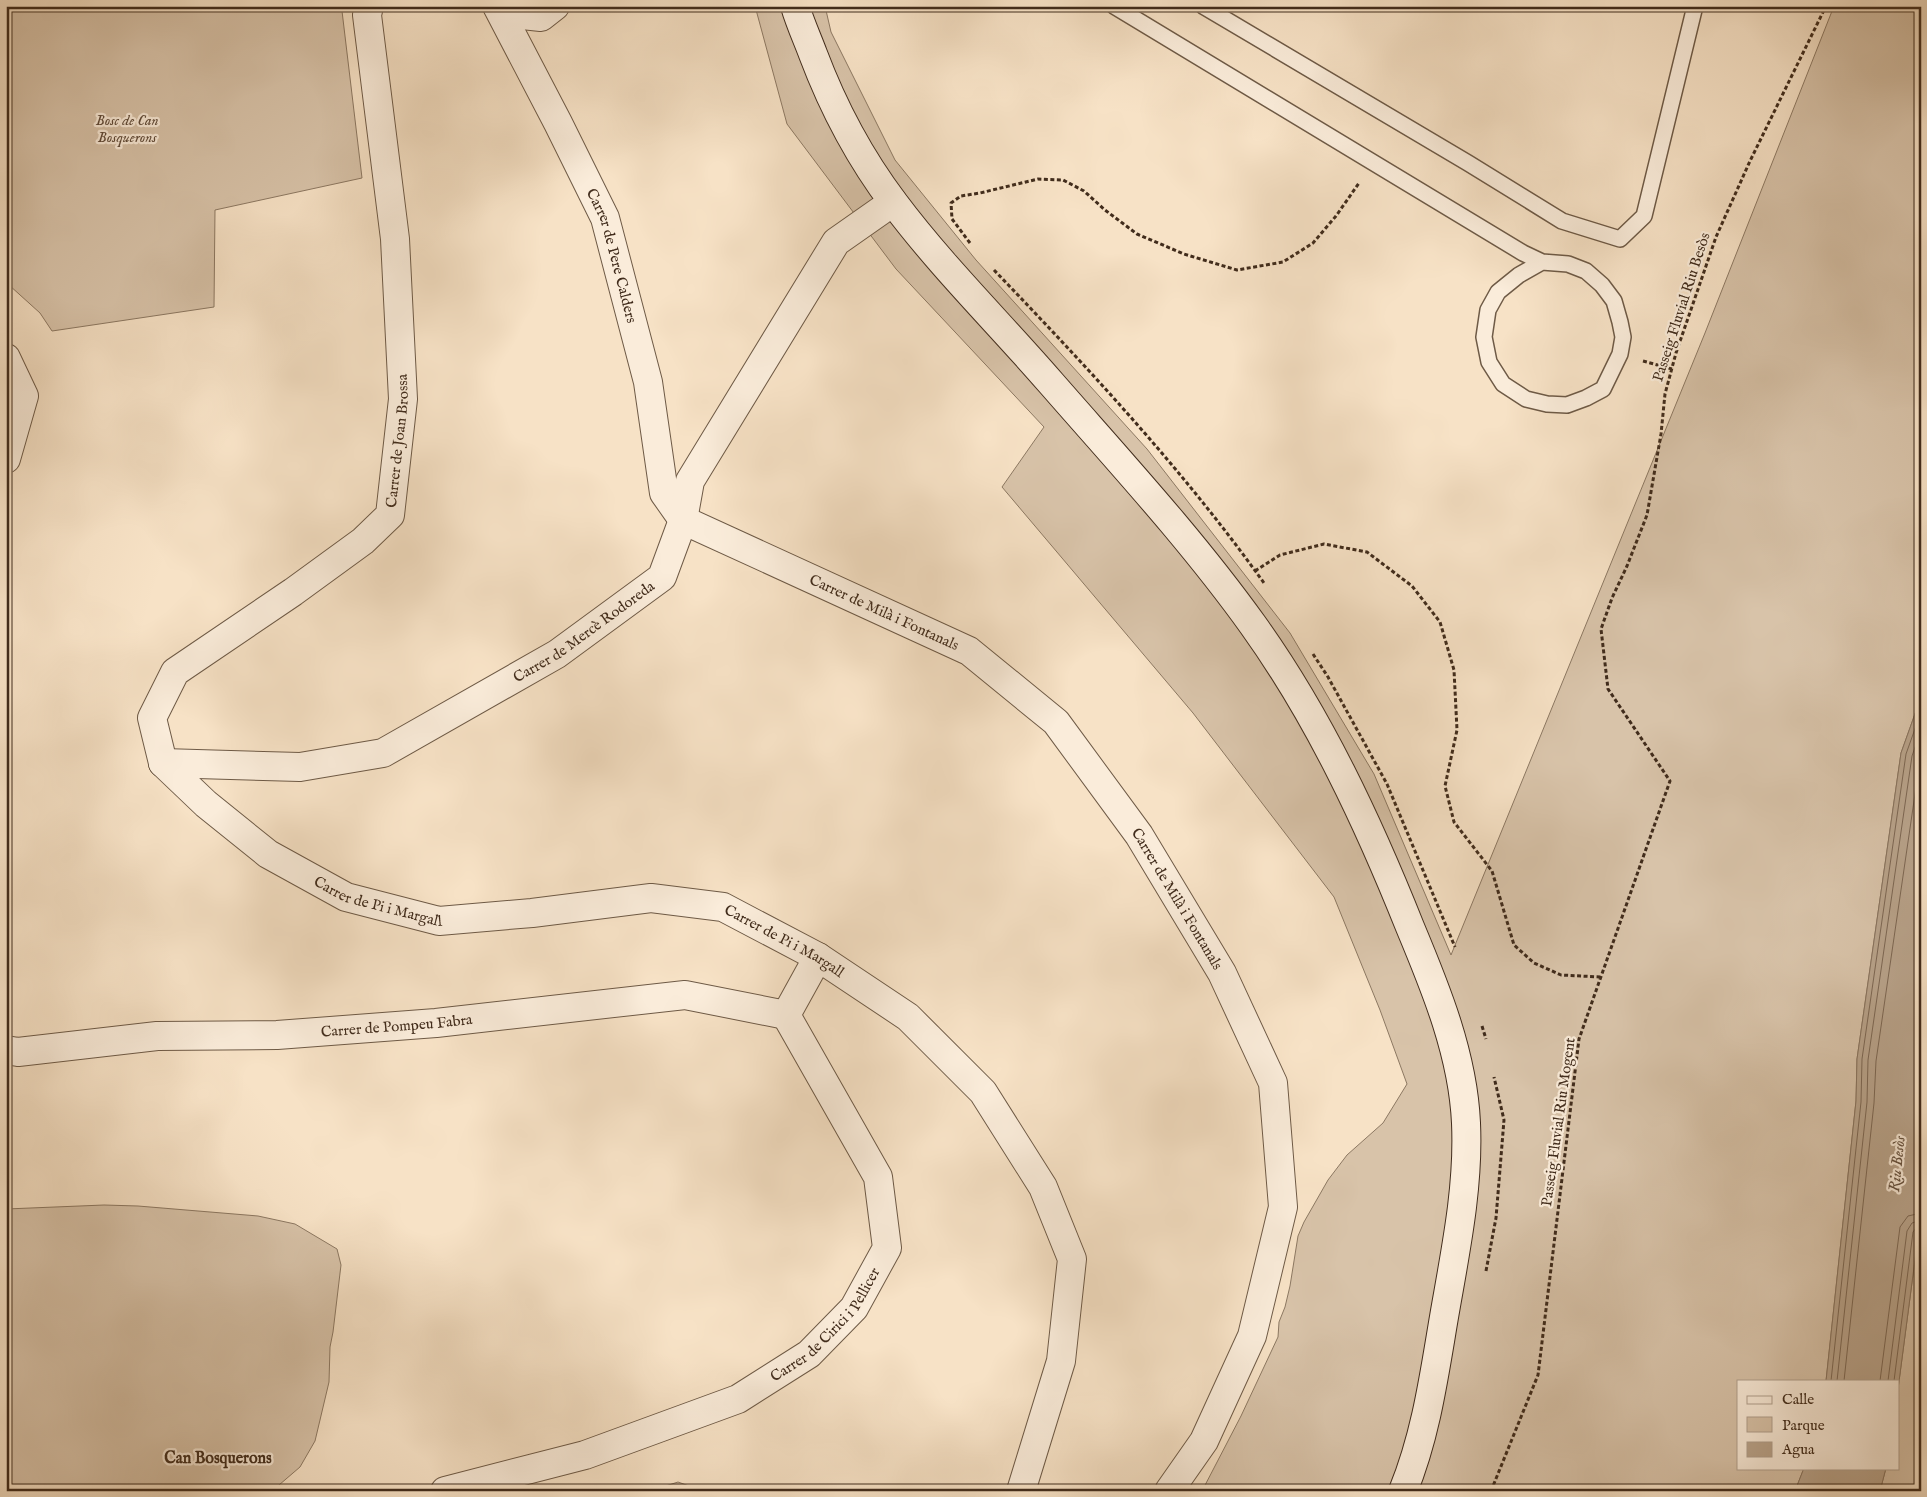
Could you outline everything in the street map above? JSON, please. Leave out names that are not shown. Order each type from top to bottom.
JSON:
[{"type":"street","name":"Carrer de Joan Brossa","points":[[163,763],[152,718],[175,672],[301,587],[363,541],[390,515],[403,399],[396,239],[367,14],[369,6]]},
{"type":"street","name":"Carrer de Pere Calders","points":[[496,6],[558,123],[605,218],[648,382],[664,493],[683,520]]},
{"type":"street","points":[[503,6],[513,14],[541,17],[555,6]]},
{"type":"street","points":[[795,6],[833,102],[860,152],[893,202],[954,275],[1005,330],[1166,515],[1218,578],[1255,627],[1306,708],[1343,777],[1396,891],[1450,1033],[1461,1078],[1466,1122],[1466,1168],[1463,1208],[1425,1426],[1414,1465],[1404,1491]]},
{"type":"street","name":"Carrer de Mercè Rodoreda","points":[[163,763],[300,768],[383,753],[557,654],[662,577],[683,520],[690,481],[836,242],[893,202]]},
{"type":"street","points":[[6,358],[24,396],[6,459]]},
{"type":"street","name":"Carrer de Milà i Fontanals","points":[[683,520],[969,651],[1056,722],[1139,835],[1222,973],[1273,1083],[1283,1208],[1252,1336],[1204,1441],[1169,1491]]},
{"type":"street","name":"Carrer de Pi i Margall","points":[[163,763],[206,804],[268,854],[346,897],[439,921],[532,913],[651,898],[723,907],[818,958],[908,1017],[983,1092],[1043,1187],[1072,1259],[1061,1361],[1021,1491]]},
{"type":"street","points":[[786,1015],[818,958]]},
{"type":"street","name":"Carrer de Pompeu Fabra","points":[[6,1050],[18,1052],[157,1036],[277,1035],[436,1023],[685,995],[786,1015]]},
{"type":"street","name":"Carrer de Cirici i Pellicer","points":[[445,1491],[585,1455],[738,1399],[809,1354],[854,1308],[887,1248],[878,1177],[786,1015]]},
{"type":"lane","points":[[1114,6],[1523,253],[1542,262],[1568,264],[1586,271],[1602,285],[1614,301],[1623,337],[1620,354],[1602,388],[1586,398],[1567,404],[1547,404],[1526,399],[1503,384],[1489,362],[1484,337],[1488,310],[1498,292],[1519,275],[1542,262]]},
{"type":"lane","points":[[1203,6],[1562,221],[1620,239],[1644,216],[1695,6]]},
{"type":"path","name":"Passeig Fluvial Riu Besòs","points":[[1601,629],[1647,516],[1661,434],[1665,394],[1676,353],[1716,237],[1750,161],[1826,6]]},
{"type":"path","points":[[1255,571],[1280,555],[1324,544],[1366,552],[1412,586],[1440,622],[1454,670],[1457,730],[1444,786],[1454,822],[1492,872],[1514,945],[1534,963],[1561,975],[1601,977]]},
{"type":"path","name":"Passeig Fluvial Riu Mogent","points":[[1491,1491],[1538,1375],[1579,1039],[1670,781],[1608,689],[1601,629]]},
{"type":"green space","name":"Bosc de Can Bosquerons","points":[[6,6],[344,6],[342,11],[362,178],[215,210],[214,307],[52,331],[40,313],[6,284]]},
{"type":"green space","points":[[755,6],[825,6],[831,32],[895,160],[976,260],[1147,449],[1290,633],[1374,774],[1451,955],[1705,333],[1834,6],[1921,6],[1921,697],[1901,753],[1857,1059],[1856,1101],[1826,1380],[1737,1380],[1737,1470],[1803,1470],[1795,1491],[1202,1491],[1241,1416],[1278,1337],[1279,1322],[1290,1286],[1298,1236],[1304,1222],[1328,1180],[1347,1155],[1383,1123],[1407,1084],[1380,1010],[1334,897],[1193,713],[1002,487],[1044,427],[896,269],[787,124]]},
{"type":"green space","points":[[104,1205],[258,1216],[295,1224],[337,1249],[341,1265],[330,1347],[329,1382],[315,1441],[300,1467],[272,1491],[6,1491],[6,1209]]},
{"type":"green space","points":[[1921,1214],[1921,1491],[1880,1491],[1885,1470],[1900,1470],[1899,1380]]},
{"type":"green space","points":[[678,1482],[703,1491],[650,1491]]},
{"type":"water","name":"Riu Besòs","points":[[1921,697],[1921,1214],[1899,1380],[1826,1380],[1856,1101],[1857,1059],[1901,753]]},
{"type":"water","points":[[1803,1470],[1885,1470],[1880,1491],[1795,1491]]},
{"type":"district","name":"Can Bosquerons","points":[[218,1457]]}]
